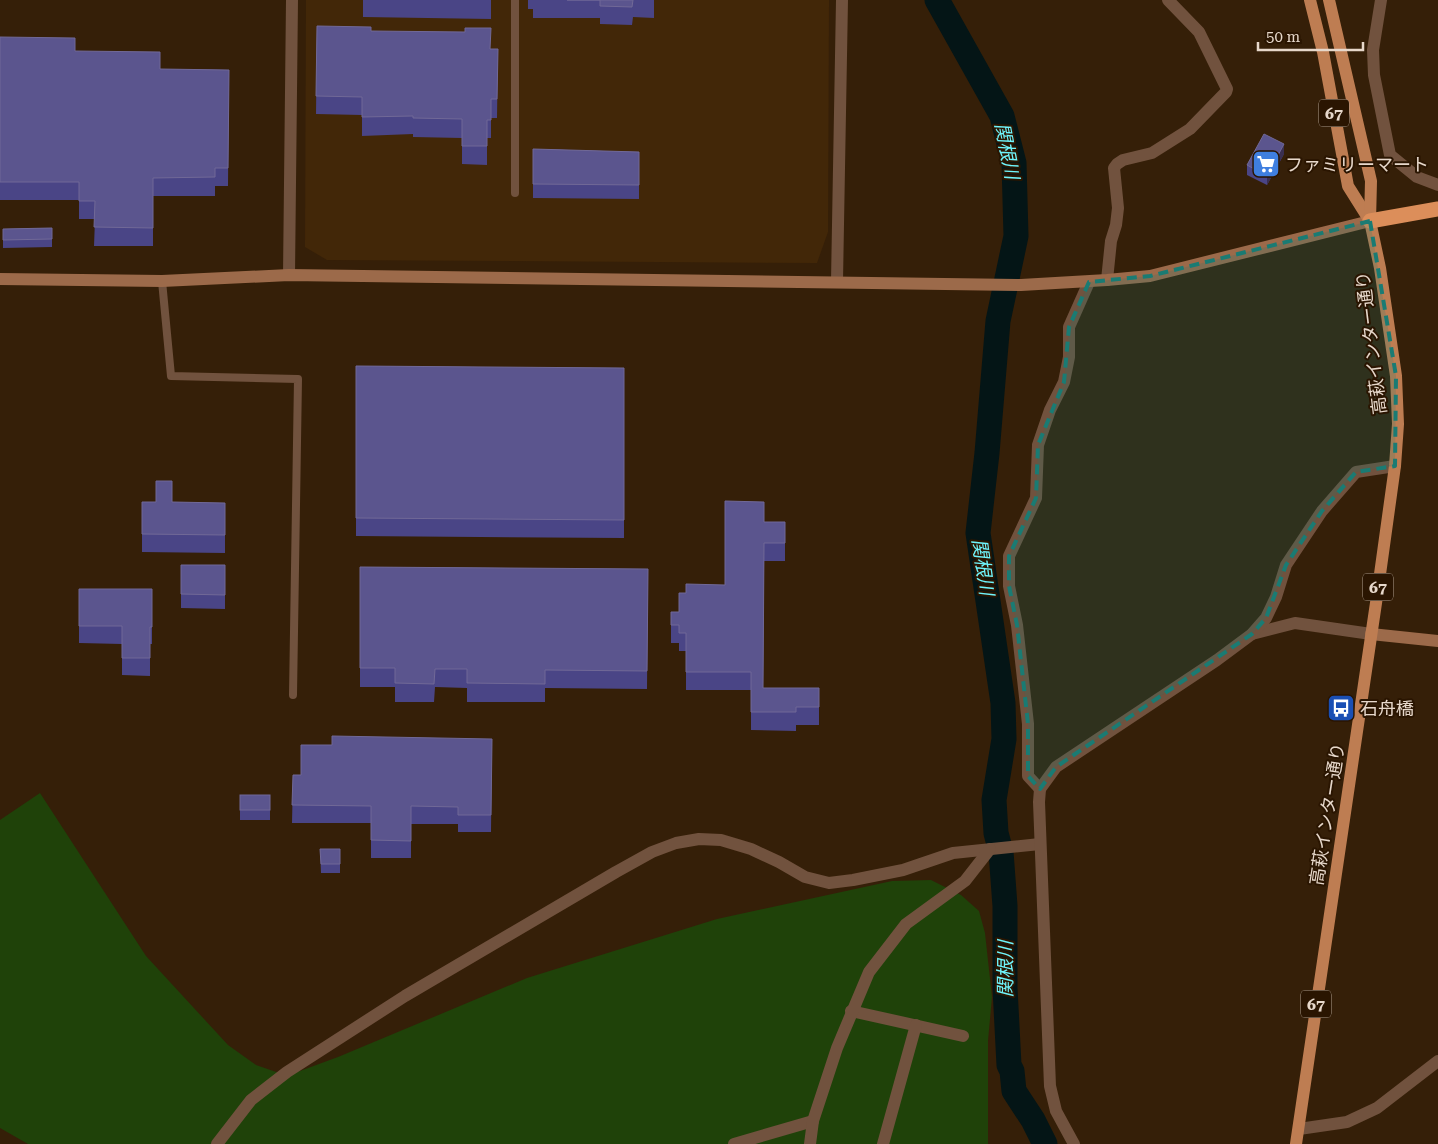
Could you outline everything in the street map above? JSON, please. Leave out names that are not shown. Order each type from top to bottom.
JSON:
[{"type":"highway","points":[[1370,221],[1438,208]]},
{"type":"main road","name":"高萩インター通り","points":[[1310,0],[1323,52],[1348,186],[1370,221]]},
{"type":"main road","name":"高萩インター通り","points":[[1296,1144],[1395,466],[1398,424],[1396,376],[1380,268],[1370,221],[1370,181],[1329,0]]},
{"type":"street","points":[[289,275],[292,0]]},
{"type":"street","points":[[837,281],[842,0]]},
{"type":"street","points":[[1107,280],[1111,242],[1118,208],[1114,168],[1123,160],[1152,153],[1190,129],[1226,92],[1227,88],[1199,32],[1168,0]]},
{"type":"street","points":[[1381,0],[1373,50],[1374,75],[1390,156],[1417,177],[1438,185]]},
{"type":"street","points":[[0,279],[162,280],[289,275],[1021,285],[1089,282],[1150,276],[1370,221]]},
{"type":"street","points":[[1040,788],[1028,776],[1028,724],[1018,625],[1009,586],[1009,556],[1036,498],[1038,445],[1050,410],[1064,382],[1070,327],[1089,282]]},
{"type":"street","points":[[1074,1144],[1056,1111],[1050,1086],[1038,802],[1040,788],[1056,767],[1218,660],[1252,634],[1266,618],[1276,597],[1286,565],[1322,511],[1356,472],[1395,466]]},
{"type":"street","points":[[1252,634],[1295,623],[1438,641]]},
{"type":"street","points":[[217,1144],[251,1100],[286,1072],[406,996],[652,852],[676,843],[699,839],[721,840],[750,848],[806,877],[828,883],[903,870],[953,853],[1040,844]]},
{"type":"street","points":[[810,1144],[813,1121],[851,1011],[869,972],[906,924],[965,881],[990,849]]},
{"type":"street","points":[[851,1011],[963,1036]]},
{"type":"street","points":[[883,1144],[916,1025]]},
{"type":"street","points":[[1299,1129],[1347,1122],[1377,1108],[1438,1061]]},
{"type":"street","points":[[734,1144],[813,1121]]},
{"type":"lane","points":[[515,0],[515,193]]},
{"type":"lane","points":[[162,280],[170,376],[298,379],[293,694]]},
{"type":"highlighted area","points":[[1370,221],[1396,376],[1395,466],[1356,472],[1322,511],[1286,565],[1266,618],[1252,634],[1056,767],[1040,789],[1028,776],[1028,724],[1017,625],[1009,586],[1009,556],[1036,498],[1038,445],[1064,382],[1069,327],[1089,282],[1150,276]]},
{"type":"shaded area","points":[[306,0],[829,0],[828,232],[817,263],[327,260],[305,247]]},
{"type":"green space","points":[[40,793],[146,956],[228,1045],[256,1065],[279,1073],[300,1071],[338,1057],[527,978],[717,919],[892,881],[931,880],[961,895],[979,911],[985,933],[992,997],[988,1041],[988,1144],[28,1144],[0,1128],[0,820]]},
{"type":"building","points":[[600,0],[633,0],[632,7],[600,6]]},
{"type":"building","points":[[317,26],[371,27],[371,31],[465,32],[465,28],[491,28],[490,49],[498,49],[497,99],[491,99],[491,120],[487,120],[487,146],[462,146],[462,119],[413,118],[413,116],[362,117],[362,97],[316,96]]},
{"type":"building","points":[[0,37],[75,38],[75,51],[160,52],[160,69],[229,70],[228,168],[215,168],[215,177],[153,178],[153,228],[94,227],[95,201],[79,201],[79,182],[0,182]]},
{"type":"building","name":"ファミリーマート","points":[[1264,134],[1284,144],[1267,176],[1247,165]]},
{"type":"building","points":[[533,149],[639,152],[639,185],[533,184]]},
{"type":"building","points":[[52,228],[52,239],[3,240],[3,229]]},
{"type":"building","points":[[356,366],[624,368],[624,520],[356,518]]},
{"type":"building","points":[[156,481],[172,481],[172,502],[225,503],[225,535],[142,534],[142,502],[156,502]]},
{"type":"building","points":[[725,501],[764,502],[764,522],[785,522],[785,543],[764,543],[763,688],[819,688],[819,707],[796,707],[796,712],[751,712],[751,672],[686,672],[686,633],[679,633],[679,625],[671,625],[671,612],[679,612],[679,593],[686,593],[686,584],[725,585]]},
{"type":"building","points":[[181,565],[225,565],[225,595],[181,594]]},
{"type":"building","points":[[360,567],[648,569],[647,671],[545,670],[545,684],[467,683],[467,669],[435,669],[434,684],[395,683],[395,668],[360,668]]},
{"type":"building","points":[[79,589],[152,589],[150,658],[122,658],[122,626],[79,626]]},
{"type":"building","points":[[332,736],[492,739],[491,815],[458,815],[458,807],[411,806],[411,841],[371,840],[371,806],[292,805],[293,775],[301,775],[301,745],[332,745]]},
{"type":"building","points":[[240,795],[270,795],[270,810],[240,810]]},
{"type":"building","points":[[320,849],[340,849],[340,864],[321,864]]},
{"type":"waterway","name":"関根川","points":[[937,0],[1002,116],[1014,163],[1016,236],[998,321],[978,533],[1003,703],[1004,739],[994,800],[996,833],[1001,852],[1005,906],[1005,988],[1009,1065],[1012,1071],[1014,1091],[1033,1120],[1045,1144]]},
{"type":"place","name":"ファミリーマート","points":[[1266,164]]},
{"type":"place","name":"石舟橋","points":[[1341,708]]}]
